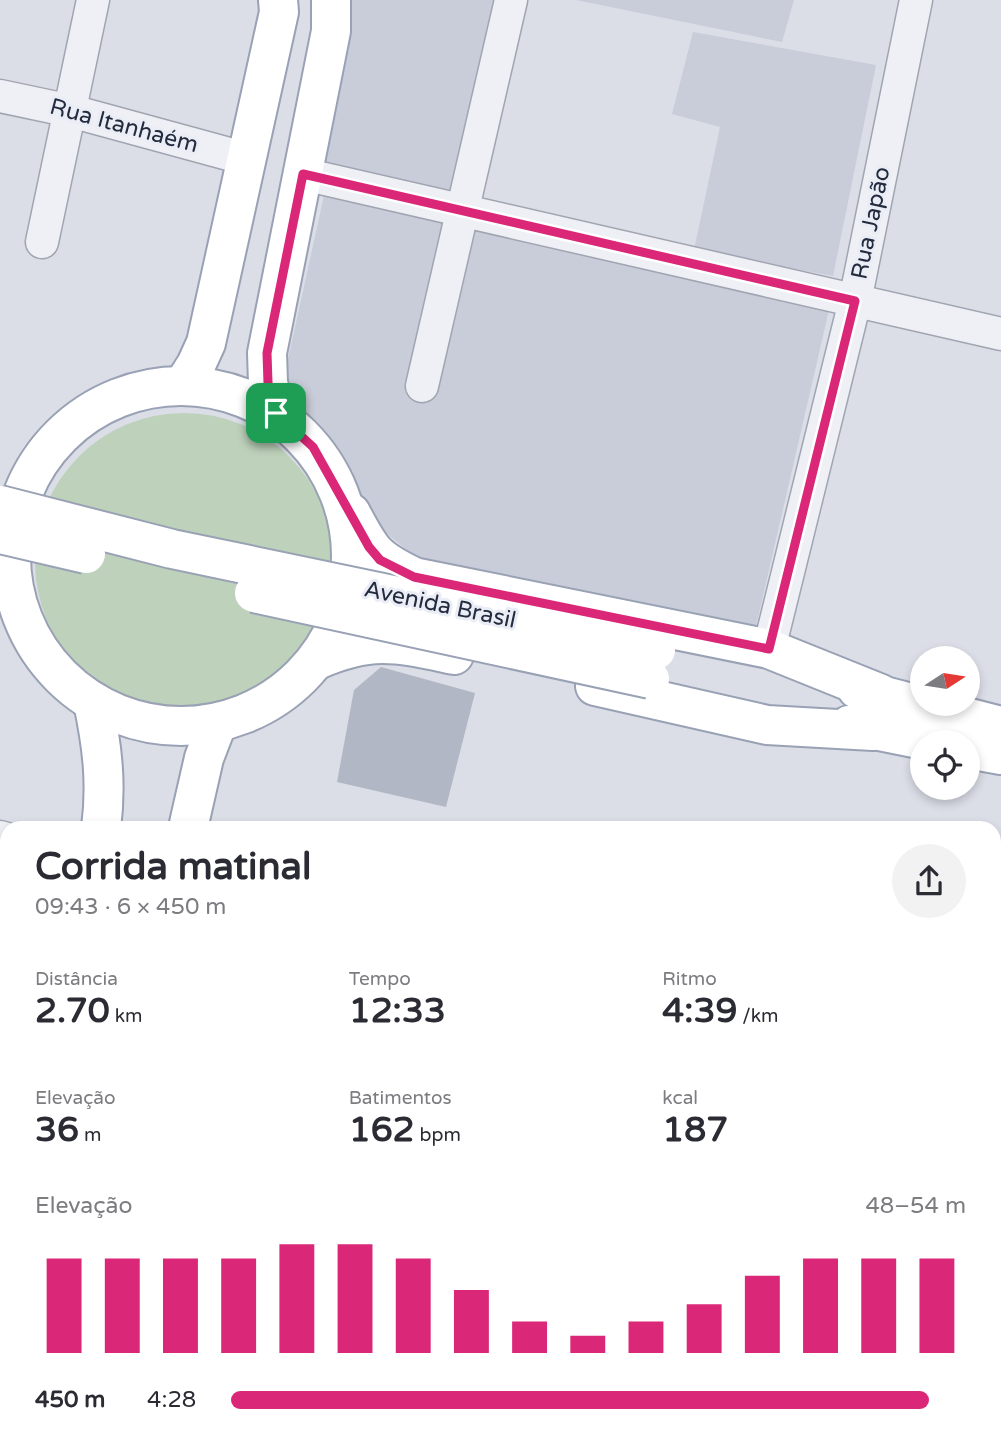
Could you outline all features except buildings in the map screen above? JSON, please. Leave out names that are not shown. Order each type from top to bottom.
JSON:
[{"type":"main road","points":[[184,384],[205,343],[279,12],[278,0]]},
{"type":"main road","points":[[276,413],[268,383],[267,353],[331,31],[331,0]]},
{"type":"main road","points":[[184,384],[232,392],[276,413],[313,447],[338,489],[350,533],[351,578],[339,621],[317,660],[289,689],[254,711],[217,724],[174,727],[142,722],[131,720],[93,702],[60,676],[34,643],[9,598],[13,565],[15,478],[93,408],[137,390],[184,384]]},
{"type":"main road","name":"Avenida Brasil","points":[[338,489],[374,554],[380,560],[414,577],[769,649],[881,694],[1001,726]]},
{"type":"main road","name":"Avenida Brasil","points":[[0,505],[653,665],[873,731],[910,738]]},
{"type":"main road","name":"Avenida Brasil","points":[[0,534],[168,574],[653,665],[881,694]]},
{"type":"main road","name":"Avenida Brasil","points":[[317,660],[341,650],[384,642],[767,724],[873,731]]},
{"type":"main road","points":[[93,702],[104,764],[106,792],[102,821]]},
{"type":"main road","points":[[190,821],[201,770],[217,724]]},
{"type":"main road","points":[[980,751],[1001,755]]},
{"type":"street","points":[[42,242],[93,0]]},
{"type":"street","points":[[422,386],[511,0]]},
{"type":"street","name":"Rua Japão","points":[[769,649],[855,301],[916,0]]},
{"type":"street","name":"Rua Itanhaém","points":[[0,96],[71,111],[247,159]]},
{"type":"street","points":[[303,174],[1001,334]]},
{"type":"shaded area","points":[[346,0],[498,0],[454,196],[317,166]]},
{"type":"shaded area","points":[[576,0],[794,0],[782,42]]},
{"type":"shaded area","points":[[693,32],[876,65],[833,276],[694,250],[720,127],[672,114]]},
{"type":"shaded area","points":[[325,191],[829,310],[754,635],[417,558],[370,520],[283,382]]},
{"type":"green space","points":[[169,413],[199,413],[227,419],[254,430],[279,446],[300,467],[316,492],[327,519],[333,562],[331,591],[316,632],[300,657],[279,678],[254,694],[227,705],[199,711],[169,711],[141,705],[114,694],[89,678],[68,657],[52,632],[41,605],[35,577],[35,547],[41,519],[52,492],[68,467],[89,446],[114,430],[141,419]]},
{"type":"route","points":[[303,174],[855,301],[769,649],[414,577],[380,560],[369,547],[313,447],[276,413],[268,383],[267,353],[303,174]]}]
